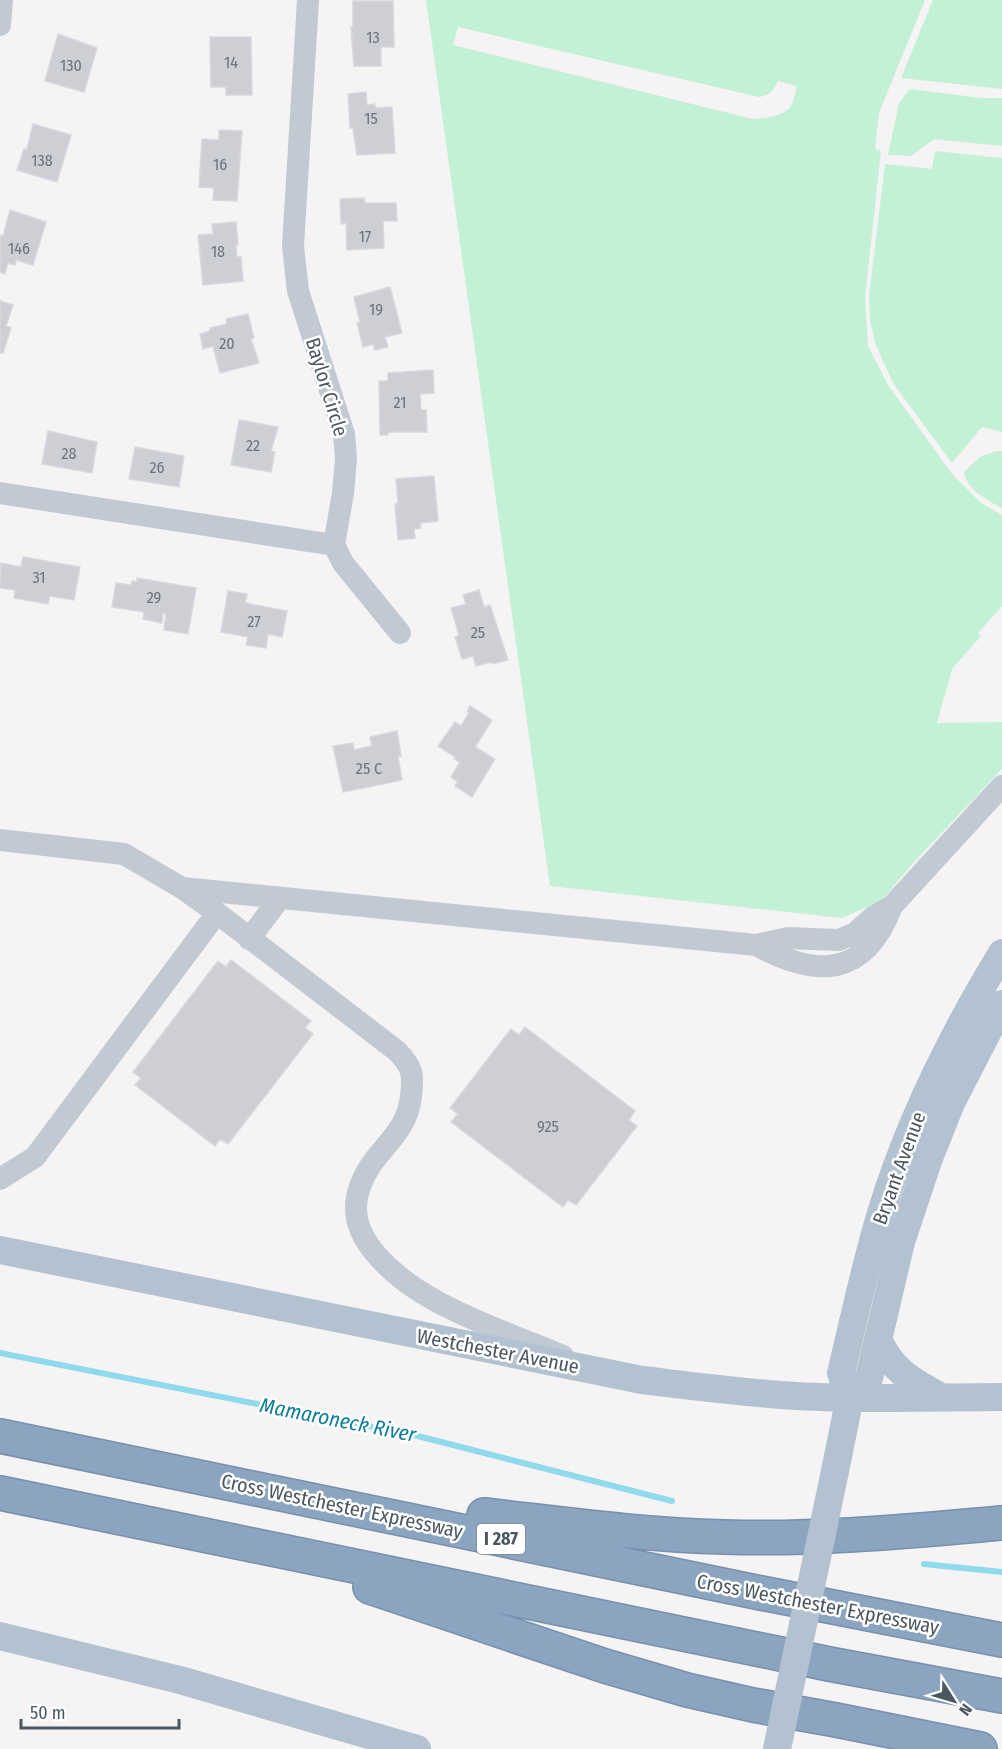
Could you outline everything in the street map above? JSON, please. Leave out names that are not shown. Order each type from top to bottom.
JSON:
[{"type":"highway","name":"Cross Westchester Expressway","points":[[0,1436],[806,1602],[1002,1640]]},
{"type":"highway","points":[[252,1488],[596,1529],[696,1536],[757,1538],[849,1535],[1002,1523]]},
{"type":"highway","points":[[0,1492],[829,1664],[1002,1696]]},
{"type":"highway","points":[[229,1540],[646,1678],[753,1705],[980,1749]]},
{"type":"main road","name":"Bryant Avenue","points":[[777,1749],[850,1397],[841,1373],[881,1214],[927,1091],[956,1032],[1002,954]]},
{"type":"main road","name":"Bryant Avenue","points":[[850,1397],[869,1378],[901,1242],[929,1158],[951,1103],[1002,1004]]},
{"type":"main road","name":"Westchester Avenue","points":[[0,1250],[642,1380],[720,1390],[797,1396],[1002,1397]]},
{"type":"main road","points":[[878,1339],[884,1352],[903,1375],[941,1397]]},
{"type":"main road","points":[[0,1636],[180,1680],[417,1749]]},
{"type":"street","points":[[0,24],[3,0]]},
{"type":"street","name":"Baylor Circle","points":[[308,0],[293,246],[298,291],[344,434],[346,459],[343,494],[334,545]]},
{"type":"street","points":[[0,493],[334,545],[343,563],[400,633]]},
{"type":"street","points":[[182,888],[756,945],[780,958],[815,967],[830,966],[858,957],[871,946],[885,927],[892,906],[1002,786]]},
{"type":"street","points":[[0,840],[124,854],[182,888],[217,913],[397,1051],[410,1065],[413,1083],[406,1119],[360,1186],[357,1222],[361,1235],[377,1256],[396,1274],[447,1306],[603,1372]]},
{"type":"street","points":[[249,939],[280,898]]},
{"type":"street","points":[[0,1179],[5,1178],[35,1157],[217,913]]},
{"type":"green space","points":[[426,0],[925,0],[879,113],[875,149],[881,151],[865,297],[868,346],[888,385],[952,474],[981,503],[1002,515],[1002,606],[978,633],[981,636],[952,669],[937,723],[1002,722],[1002,769],[913,863],[881,901],[842,918],[550,886]],"holes":[[[458,27],[759,97],[771,92],[778,81],[797,86],[788,110],[774,116],[753,119],[453,45]]]},
{"type":"green space","points":[[933,0],[1002,0],[1002,89],[901,78]]},
{"type":"green space","points":[[910,89],[981,98],[1002,98],[1002,146],[934,139],[911,156],[888,155],[899,103]]},
{"type":"green space","points":[[935,151],[1002,158],[1002,432],[982,427],[952,463],[893,383],[875,343],[870,320],[869,297],[885,164],[932,169]]},
{"type":"green space","points":[[1002,451],[1002,508],[973,489],[964,472],[980,457]]},
{"type":"building","points":[[353,1],[393,1],[394,47],[381,47],[381,66],[354,66],[351,27],[353,27]]},
{"type":"building","points":[[58,34],[97,48],[84,92],[45,81]]},
{"type":"building","points":[[210,37],[251,37],[252,95],[226,95],[226,87],[211,87]]},
{"type":"building","points":[[366,92],[367,105],[375,104],[375,108],[392,107],[395,153],[357,155],[353,128],[350,128],[348,94]]},
{"type":"building","points":[[33,124],[71,135],[57,182],[17,170],[24,149],[27,149]]},
{"type":"building","points":[[219,130],[242,131],[237,201],[213,200],[214,188],[199,187],[202,139],[219,140]]},
{"type":"building","points":[[364,198],[365,203],[396,203],[397,221],[383,221],[384,248],[347,250],[346,223],[341,224],[340,199]]},
{"type":"building","points":[[10,210],[46,222],[33,265],[16,260],[15,265],[8,263],[5,274],[0,272],[0,235],[3,236]]},
{"type":"building","points":[[236,222],[237,257],[241,257],[243,281],[203,285],[198,235],[213,234],[212,224]]},
{"type":"building","points":[[390,287],[402,333],[385,337],[388,347],[375,350],[373,344],[363,347],[354,297]]},
{"type":"building","points":[[0,301],[13,305],[6,326],[11,328],[3,353],[0,353]]},
{"type":"building","points":[[248,314],[254,338],[251,339],[259,363],[220,373],[213,346],[203,349],[200,334],[210,331],[210,328],[227,324],[226,319]]},
{"type":"building","points":[[433,370],[434,393],[420,394],[421,410],[426,410],[427,432],[388,432],[388,435],[380,435],[379,381],[388,381],[388,373]]},
{"type":"building","points":[[239,420],[278,427],[271,451],[275,452],[271,472],[231,465]]},
{"type":"building","points":[[48,431],[97,442],[92,473],[42,464]]},
{"type":"building","points":[[135,447],[184,456],[179,487],[129,479]]},
{"type":"building","points":[[434,476],[438,521],[420,523],[421,528],[414,529],[415,538],[398,540],[395,504],[398,504],[396,479]]},
{"type":"building","points":[[23,557],[80,567],[74,600],[50,596],[48,604],[14,598],[15,590],[0,588],[1,563],[21,567]]},
{"type":"building","points":[[137,578],[196,588],[188,634],[164,630],[166,614],[163,613],[162,623],[143,619],[144,612],[112,607],[116,583],[131,585],[132,581],[137,582]]},
{"type":"building","points":[[479,590],[484,607],[490,605],[508,660],[476,666],[473,656],[462,659],[455,637],[459,635],[451,608],[466,604],[463,595]]},
{"type":"building","points":[[228,591],[247,594],[245,603],[287,611],[282,637],[268,634],[266,648],[246,645],[248,637],[221,632]]},
{"type":"building","points":[[470,706],[492,720],[475,747],[495,759],[472,797],[455,786],[458,782],[451,777],[460,762],[438,746],[455,722],[461,726],[469,713],[467,712]]},
{"type":"building","points":[[397,731],[402,780],[343,792],[333,746],[353,743],[354,750],[372,746],[370,737]]},
{"type":"building","points":[[231,960],[311,1021],[305,1028],[313,1034],[228,1144],[220,1139],[215,1146],[135,1085],[141,1078],[133,1072],[218,961],[226,967]]},
{"type":"building","points":[[525,1027],[635,1111],[629,1120],[637,1126],[576,1205],[568,1200],[563,1207],[451,1122],[458,1114],[450,1108],[511,1029],[519,1035]]},
{"type":"waterway","name":"Mamaroneck River","points":[[0,1353],[414,1435],[672,1501]]},
{"type":"waterway","name":"Mamaroneck River","points":[[924,1564],[1002,1572]]}]
